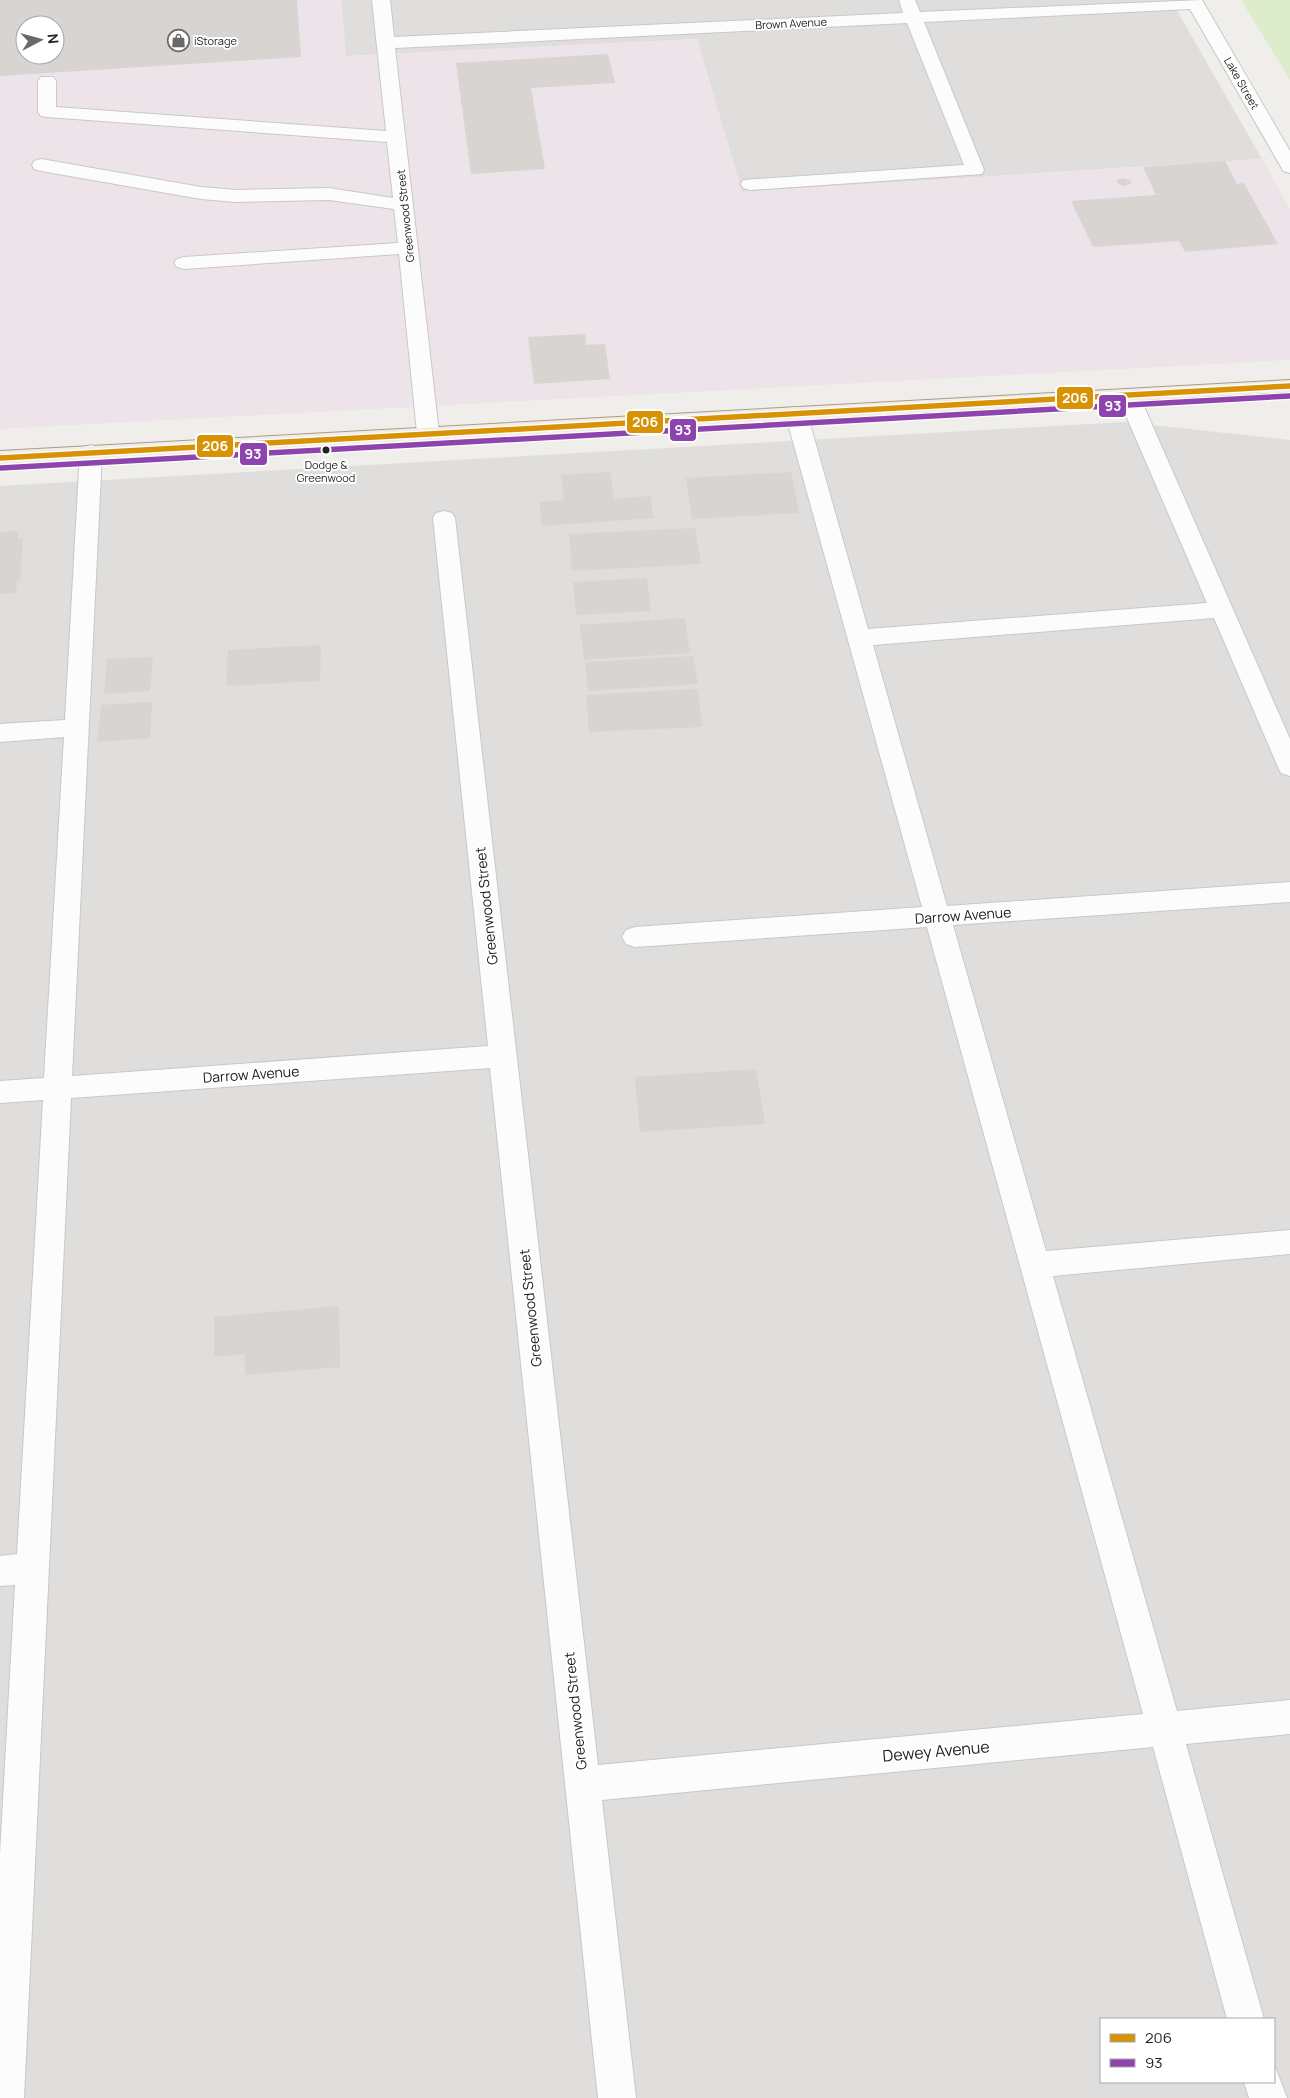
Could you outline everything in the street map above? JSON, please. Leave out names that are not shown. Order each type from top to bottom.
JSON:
[{"type":"main road","points":[[0,458],[1290,386]]},
{"type":"street","name":"Greenwood Street","points":[[382,0],[428,433]]},
{"type":"street","points":[[750,184],[975,170],[907,0]]},
{"type":"street","name":"Brown Avenue","points":[[386,43],[1194,2]]},
{"type":"street","name":"Lake Street","points":[[1194,2],[1290,167]]},
{"type":"street","points":[[47,81],[47,112],[396,136]]},
{"type":"street","points":[[41,165],[201,193],[236,196],[329,194],[404,205]]},
{"type":"street","points":[[184,263],[408,248]]},
{"type":"street","points":[[1128,395],[1290,767]]},
{"type":"street","points":[[796,413],[1246,2018]]},
{"type":"street","points":[[4,2098],[91,452]]},
{"type":"street","name":"Greenwood Street","points":[[444,518],[617,2098]]},
{"type":"street","points":[[859,638],[1222,610]]},
{"type":"street","points":[[0,733],[76,728]]},
{"type":"street","name":"Darrow Avenue","points":[[635,936],[1290,892]]},
{"type":"street","name":"Darrow Avenue","points":[[0,1092],[503,1056]]},
{"type":"street","points":[[1034,1265],[1290,1242]]},
{"type":"street","points":[[0,1571],[32,1568]]},
{"type":"street","name":"Dewey Avenue","points":[[583,1784],[1290,1717]]},
{"type":"street","points":[[1263,2083],[1268,2098]]},
{"type":"shaded area","points":[[0,0],[341,0],[346,56],[697,39],[742,192],[1262,159],[1290,209],[1290,360],[0,429]]},
{"type":"shaded area","points":[[341,0],[1171,0],[1262,159],[742,192],[697,39],[346,56]]},
{"type":"shaded area","points":[[1124,422],[1290,440],[1290,2098],[0,2098],[0,486]]},
{"type":"green space","points":[[1241,0],[1290,0],[1290,80]]},
{"type":"building","name":"iStorage","points":[[0,0],[297,0],[301,57],[0,76]]},
{"type":"building","points":[[608,54],[615,83],[531,88],[545,169],[471,174],[456,63]]},
{"type":"building","points":[[1225,161],[1237,184],[1244,183],[1278,244],[1185,252],[1179,241],[1093,247],[1071,201],[1156,195],[1143,167]]},
{"type":"building","points":[[1123,178],[1131,181],[1131,184],[1124,186],[1118,184],[1117,180]]},
{"type":"building","points":[[585,334],[586,345],[605,344],[610,379],[534,384],[528,337]]},
{"type":"building","points":[[610,472],[614,499],[650,496],[654,518],[542,526],[539,502],[564,500],[561,475]]},
{"type":"building","points":[[791,472],[799,513],[692,519],[686,478]]},
{"type":"building","points":[[695,528],[701,564],[572,571],[569,534]]},
{"type":"building","points":[[18,531],[18,539],[23,538],[20,581],[17,581],[16,593],[0,594],[0,532]]},
{"type":"building","points":[[647,578],[651,611],[576,615],[573,582]]},
{"type":"building","points":[[685,618],[690,653],[584,660],[580,625]]},
{"type":"building","points":[[321,645],[320,681],[226,686],[228,650]]},
{"type":"building","points":[[693,656],[698,684],[588,691],[585,662]]},
{"type":"building","points":[[153,657],[150,691],[104,694],[107,659]]},
{"type":"building","points":[[698,689],[702,727],[589,732],[586,695]]},
{"type":"building","points":[[152,702],[150,738],[97,742],[101,705]]},
{"type":"building","points":[[756,1069],[765,1124],[640,1132],[635,1077]]},
{"type":"building","points":[[339,1306],[340,1367],[245,1375],[245,1354],[214,1357],[214,1317]]},
{"type":"transit line","name":"206","points":[[0,458],[1290,386]]},
{"type":"transit line","name":"93","points":[[1,468],[1290,396]]},
{"type":"place","name":"iStorage","points":[[178,40]]},
{"type":"place","name":"Dodge & Greenwood","points":[[326,450]]}]
